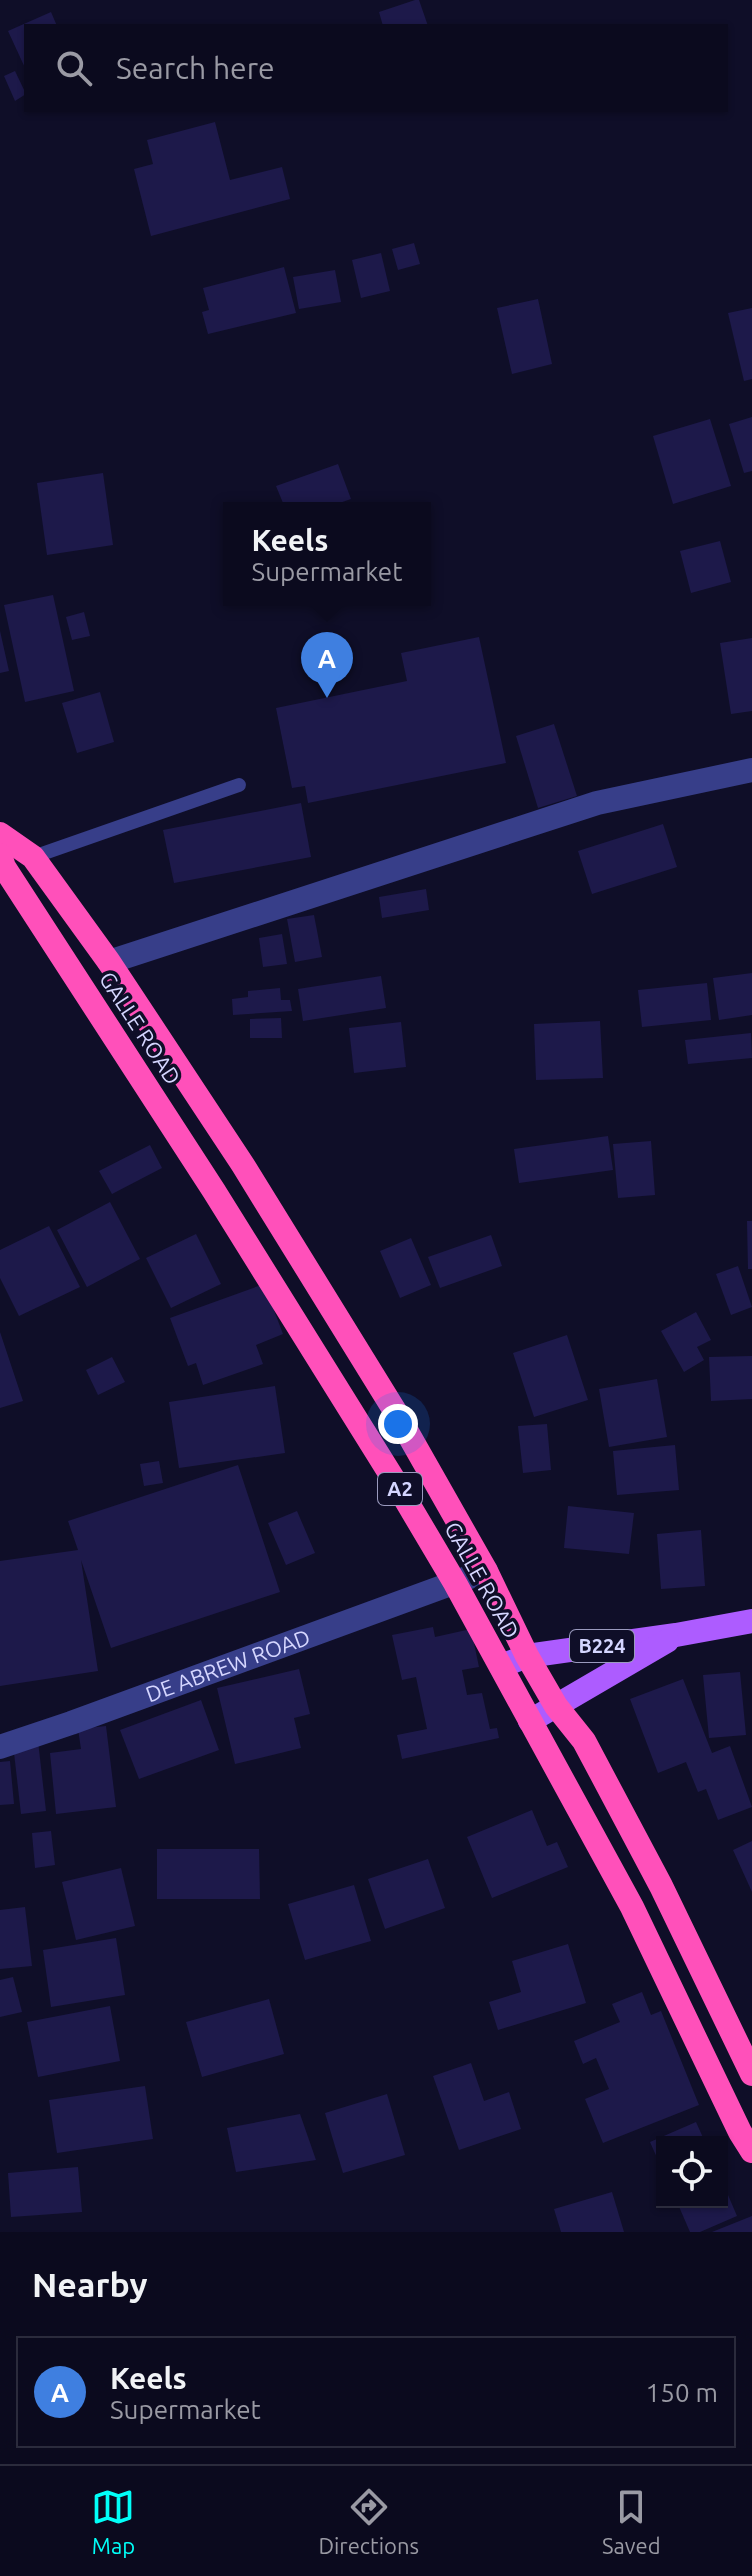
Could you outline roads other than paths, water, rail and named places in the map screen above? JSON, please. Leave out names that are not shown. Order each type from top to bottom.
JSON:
[{"type":"highway","name":"GALLE ROAD","points":[[0,834],[33,857],[109,962],[259,1191],[398,1416],[486,1571],[527,1656],[556,1706],[584,1741],[654,1872],[752,2074]]},
{"type":"highway","name":"GALLE ROAD","points":[[1,863],[214,1191],[455,1583],[632,1907],[752,2151]]},
{"type":"main road","name":"B224","points":[[527,1656],[752,1621]]},
{"type":"main road","name":"B224","points":[[556,1706],[676,1635]]},
{"type":"main road","points":[[501,1666],[527,1656]]},
{"type":"main road","points":[[530,1721],[556,1706]]},
{"type":"street","points":[[109,962],[597,803],[752,770]]},
{"type":"street","points":[[1,863],[33,857]]},
{"type":"street","name":"DE ABREW ROAD","points":[[0,1747],[486,1571]]},
{"type":"lane","points":[[33,857],[239,785]]},
{"type":"place","name":"Keels","points":[[327,698]]}]
